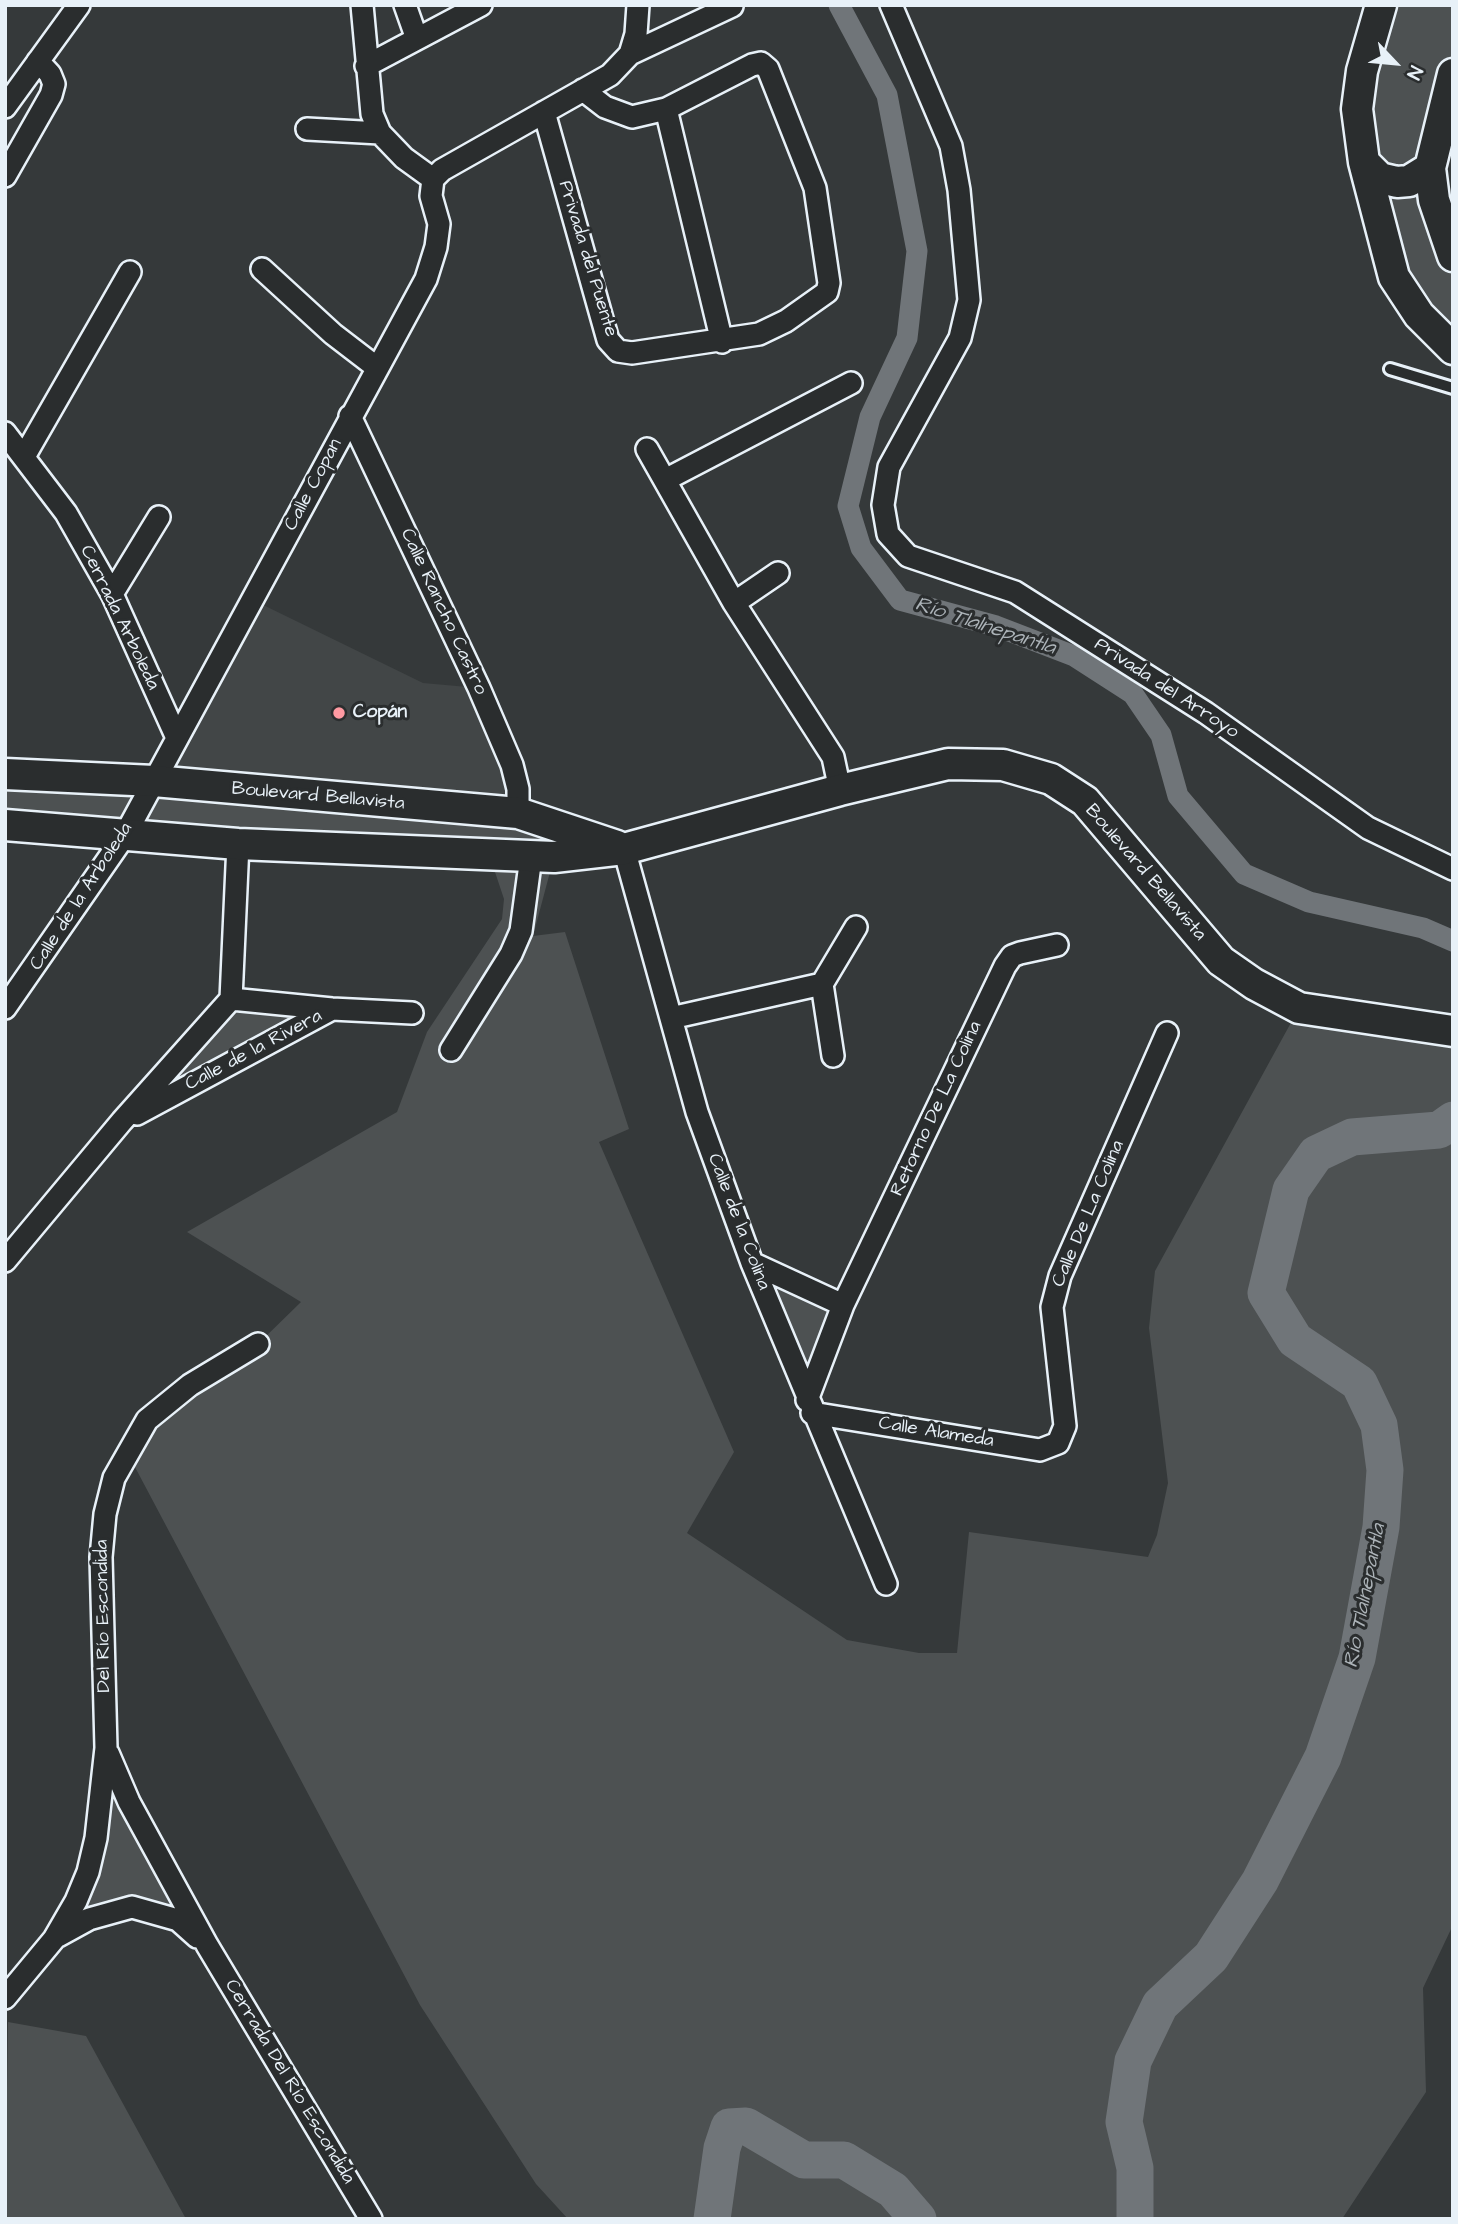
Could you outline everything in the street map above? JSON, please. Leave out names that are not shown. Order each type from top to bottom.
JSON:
[{"type":"main road","points":[[1381,5],[1362,71],[1357,109],[1364,162],[1378,227],[1394,277],[1419,315],[1453,349]]},
{"type":"main road","points":[[1453,74],[1430,168],[1434,200],[1453,256]]},
{"type":"main road","points":[[1364,162],[1380,178],[1397,182],[1409,181],[1430,168]]},
{"type":"main road","name":"Boulevard Bellavista","points":[[5,825],[238,844],[554,857],[624,849],[840,790],[948,764],[1003,765],[1051,779],[1085,801],[1221,961],[1254,984],[1299,1008],[1453,1031]]},
{"type":"main road","name":"Boulevard Bellavista","points":[[5,774],[154,781],[518,813],[624,849]]},
{"type":"street","points":[[5,107],[79,5]]},
{"type":"street","points":[[362,5],[372,114],[380,133],[404,158],[433,179],[442,170],[610,75],[629,54],[636,34],[638,5]]},
{"type":"street","points":[[405,5],[417,39]]},
{"type":"street","points":[[366,66],[481,5]]},
{"type":"street","name":"Privada del Arroyo","points":[[891,5],[951,146],[959,190],[969,300],[960,338],[889,467],[883,506],[888,534],[908,556],[1014,592],[1206,713],[1368,828],[1453,869]]},
{"type":"street","points":[[629,54],[732,6]]},
{"type":"street","points":[[5,176],[51,95],[54,83],[38,61]]},
{"type":"street","name":"Privada del Puente","points":[[544,112],[608,340],[618,351],[632,353],[722,342],[759,334],[786,321],[827,292],[829,283],[816,188],[768,69],[761,63],[752,65],[666,108]]},
{"type":"street","points":[[583,90],[605,107],[632,117],[666,108],[722,342]]},
{"type":"street","points":[[307,129],[380,133]]},
{"type":"street","name":"Calle Copan","points":[[154,781],[426,279],[436,247],[439,224],[431,196],[433,179]]},
{"type":"street","points":[[262,269],[332,334],[376,367]]},
{"type":"street","points":[[24,455],[130,272]]},
{"type":"street","points":[[665,480],[851,383]]},
{"type":"street","name":"Calle Rancho Castro","points":[[351,416],[479,688],[512,765],[518,813]]},
{"type":"street","name":"Cerrada Arboleda","points":[[5,433],[24,455],[117,585],[177,738]]},
{"type":"street","points":[[647,449],[734,603],[833,757],[840,790]]},
{"type":"street","points":[[117,585],[159,517]]},
{"type":"street","points":[[734,603],[778,573]]},
{"type":"street","name":"Calle de la Arboleda","points":[[5,1008],[125,835],[154,781]]},
{"type":"street","points":[[231,999],[238,844]]},
{"type":"street","name":"Calle de la Colina","points":[[624,849],[696,1112],[752,1263],[886,1584]]},
{"type":"street","points":[[451,1050],[516,943],[526,905],[531,857]]},
{"type":"street","points":[[833,1056],[822,984],[856,927]]},
{"type":"street","name":"Retorno De La Colina","points":[[810,1406],[843,1306],[1005,965],[1012,956],[1057,945]]},
{"type":"street","points":[[671,1018],[822,984]]},
{"type":"street","name":"Calle de la Rivera","points":[[5,1261],[122,1121],[231,999],[332,1009]]},
{"type":"street","points":[[332,1009],[412,1013]]},
{"type":"street","name":"Calle de la Rivera","points":[[122,1121],[332,1009]]},
{"type":"street","name":"Calle De La Colina","points":[[1058,1443],[1065,1426],[1052,1307],[1060,1276],[1167,1034]]},
{"type":"street","points":[[752,1263],[843,1306]]},
{"type":"street","name":"Del Río Escondida","points":[[106,1748],[101,1557],[105,1514],[114,1478],[147,1420],[190,1385],[258,1344]]},
{"type":"street","name":"Calle Alameda","points":[[810,1406],[1040,1450],[1058,1443]]},
{"type":"street","points":[[5,1998],[54,1939],[88,1872],[96,1838],[106,1748]]},
{"type":"street","name":"Cerrada Del Río Escondida","points":[[106,1748],[116,1777],[206,1945],[371,2219]]},
{"type":"street","name":"Cerrada Del Río Escondida","points":[[54,1939],[89,1919],[132,1907],[178,1920],[206,1945]]},
{"type":"lane","points":[[1390,369],[1453,388]]},
{"type":"shaded area","points":[[1381,5],[1453,5],[1453,74],[1430,168],[1453,256],[1453,349],[1394,277],[1362,71]]},
{"type":"shaded area","name":"Copán","points":[[253,600],[423,683],[479,688],[518,813],[154,781]]},
{"type":"shaded area","points":[[5,774],[518,813],[624,849],[554,857],[533,936],[565,932],[629,1129],[599,1142],[734,1452],[687,1533],[847,1640],[919,1653],[957,1653],[969,1532],[1148,1557],[1157,1535],[1168,1483],[1149,1328],[1155,1271],[1299,1008],[1453,1031],[1453,1925],[1423,1988],[1426,2092],[1342,2219],[568,2219],[536,2184],[420,2005],[127,1452],[147,1420],[258,1344],[301,1302],[187,1232],[397,1112],[427,1032],[502,919],[504,899],[489,854],[5,825]]},
{"type":"shaded area","points":[[231,999],[332,1009],[122,1121]]},
{"type":"shaded area","points":[[752,1263],[843,1305],[807,1400]]},
{"type":"shaded area","points":[[98,1744],[195,1929],[148,1900],[121,1900],[68,1921],[86,1869]]},
{"type":"shaded area","points":[[8,2022],[86,2036],[186,2219],[5,2219]]},
{"type":"waterway","name":"Río Tlalnepantla","points":[[839,5],[887,95],[917,251],[907,338],[870,417],[848,506],[861,548],[900,600],[996,626],[1074,656],[1133,694],[1161,735],[1178,796],[1244,874],[1309,902],[1423,928],[1453,941]]},
{"type":"waterway","name":"Río Tlalnepantla","points":[[1135,2219],[1135,2168],[1124,2122],[1133,2061],[1160,2005],[1211,1957],[1260,1881],[1323,1757],[1357,1658],[1381,1527],[1385,1470],[1379,1425],[1359,1383],[1295,1340],[1266,1293],[1291,1190],[1316,1154],[1352,1137],[1439,1130],[1453,1120]]},
{"type":"waterway","name":"Río Tlalnepantla","points":[[712,2219],[722,2148],[729,2127],[746,2126],[804,2160],[844,2160],[893,2190],[918,2219]]},
{"type":"place","name":"Copán","points":[[339,713]]}]
